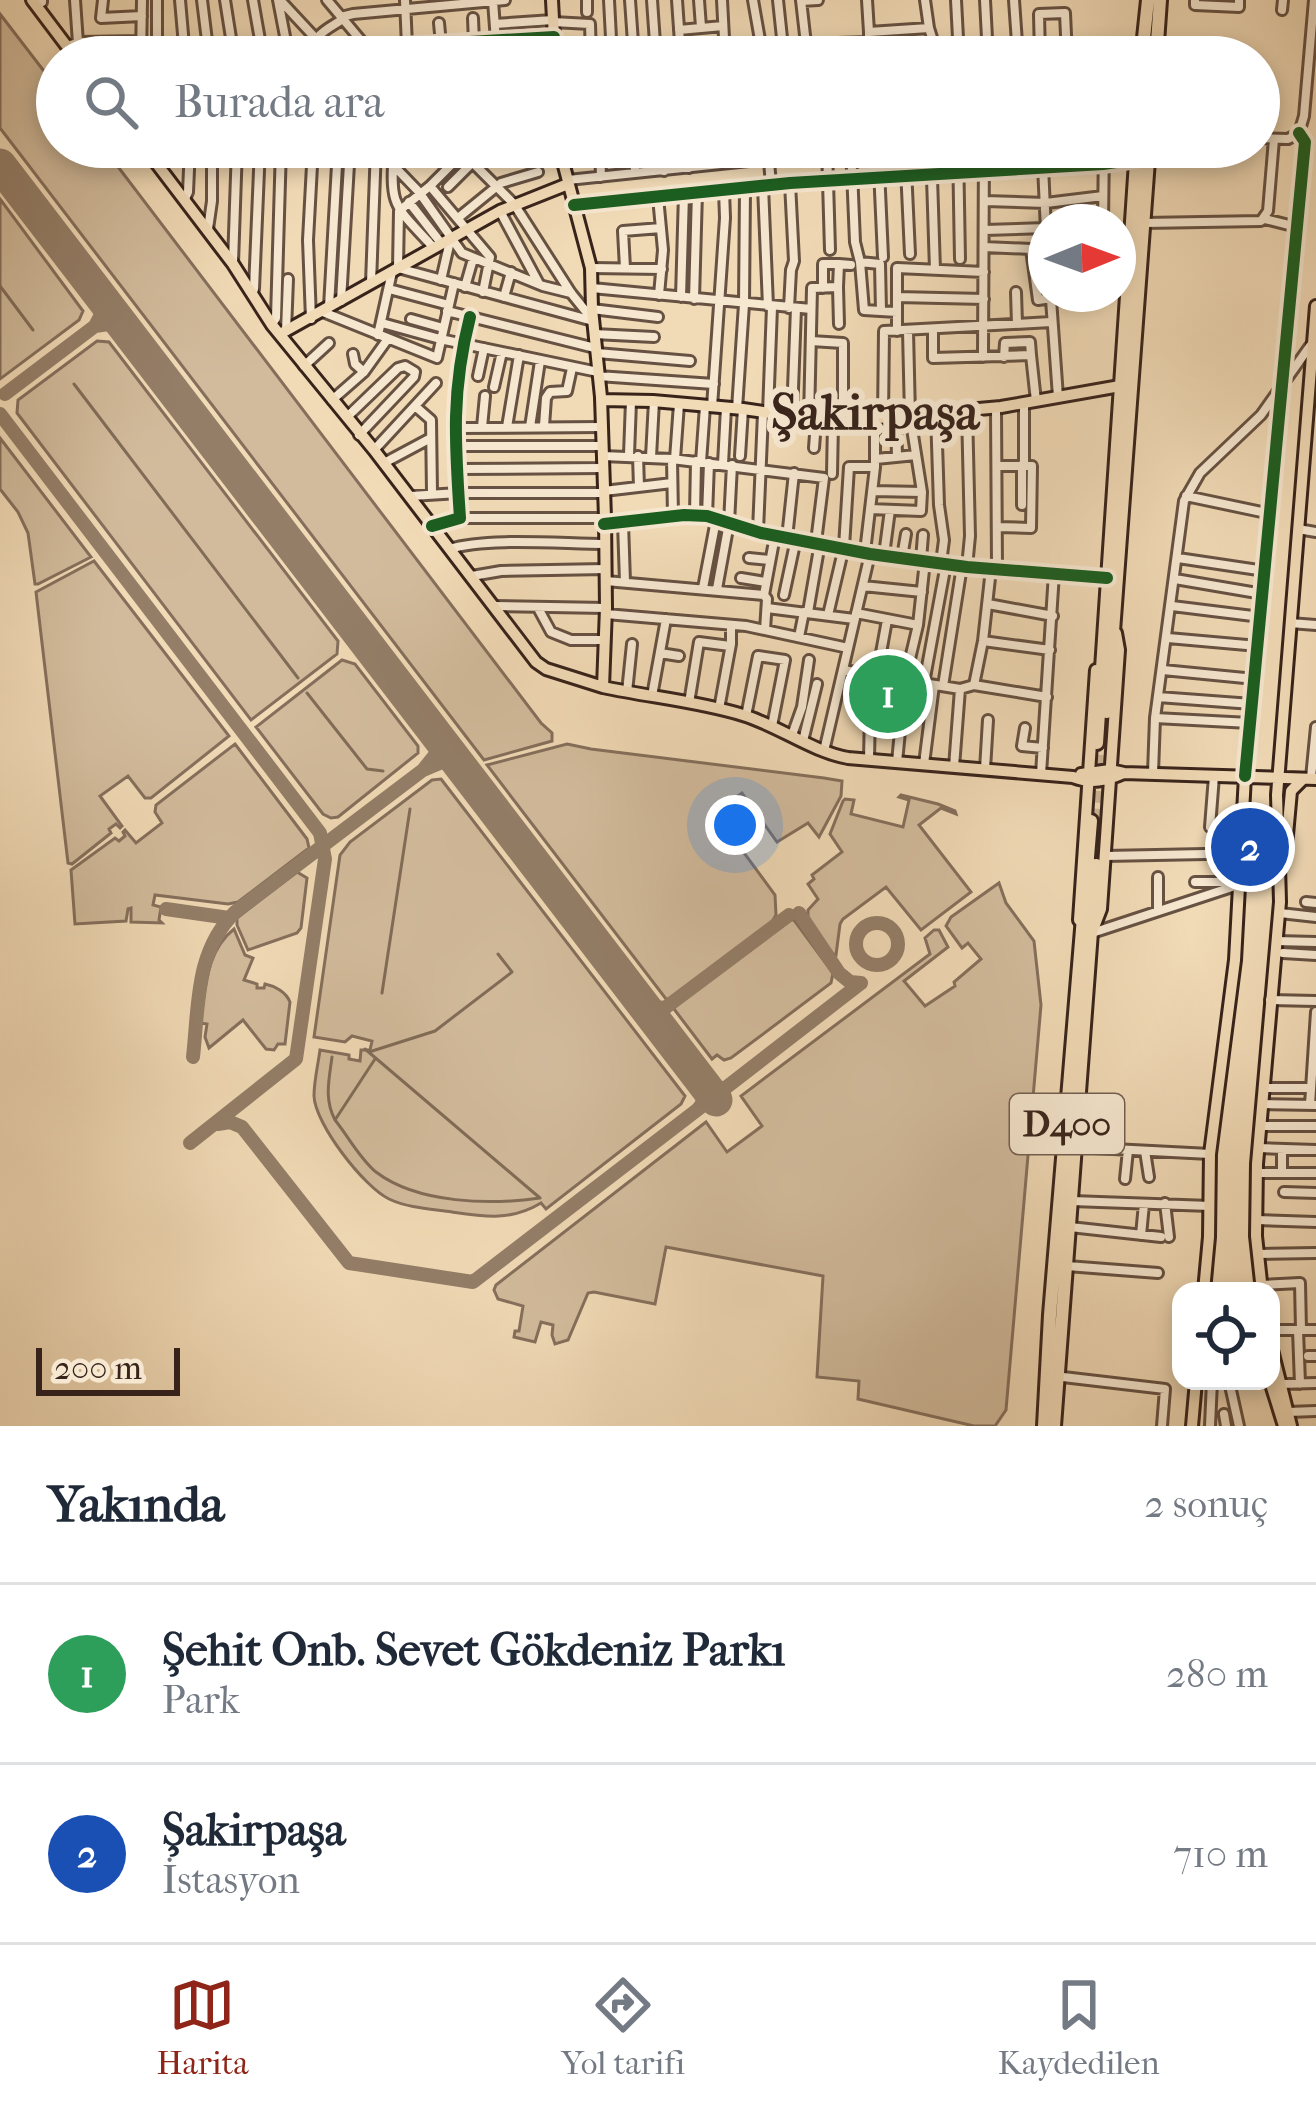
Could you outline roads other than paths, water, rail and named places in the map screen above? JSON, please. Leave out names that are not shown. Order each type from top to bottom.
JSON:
[{"type":"highway","points":[[1147,36],[1148,0]]},
{"type":"highway","points":[[1151,36],[1160,0]]},
{"type":"highway","points":[[1130,204],[1135,168]]},
{"type":"highway","points":[[1101,743],[1148,168]]},
{"type":"highway","points":[[1110,624],[1107,578],[1122,312]]},
{"type":"highway","name":"D400","points":[[1042,1426],[1045,1330],[1095,821],[1092,933],[1057,1426]]},
{"type":"highway","points":[[1057,1426],[1066,1269]]},
{"type":"main road","points":[[552,0],[554,36]]},
{"type":"main road","points":[[39,1],[65,36]]},
{"type":"main road","points":[[159,168],[304,366],[546,669],[603,688],[746,716],[834,755],[1073,777],[1153,773],[1310,778]]},
{"type":"main road","points":[[565,168],[591,268],[601,400],[606,575],[603,688]]},
{"type":"main road","points":[[279,330],[310,319],[500,211],[568,182]]},
{"type":"main road","points":[[1259,1282],[1250,1223],[1250,1159],[1274,897],[1275,777],[1316,306]]},
{"type":"main road","points":[[1280,908],[1275,777],[1298,529],[1309,479],[1312,365]]},
{"type":"main road","points":[[601,400],[654,401],[838,422],[996,407],[1120,386]]},
{"type":"main road","points":[[1092,933],[1101,909],[1114,774],[1119,650],[1110,624]]},
{"type":"main road","points":[[1081,951],[1078,907],[1098,647],[1110,624]]},
{"type":"main road","points":[[1205,1282],[1210,1154],[1234,960],[1245,776]]},
{"type":"main road","points":[[1260,1282],[1256,1173],[1270,1000],[1291,791],[1310,778]]},
{"type":"main road","points":[[1192,1426],[1195,1390]]},
{"type":"main road","points":[[1277,1390],[1287,1426]]},
{"type":"main road","points":[[1278,1390],[1287,1426]]},
{"type":"street","points":[[74,36],[75,0]]},
{"type":"street","points":[[103,0],[101,18],[142,16]]},
{"type":"street","points":[[142,0],[142,36]]},
{"type":"street","points":[[157,0],[157,36]]},
{"type":"street","points":[[180,0],[183,36]]},
{"type":"street","points":[[202,0],[206,36]]},
{"type":"street","points":[[225,0],[231,36]]},
{"type":"street","points":[[253,0],[259,36]]},
{"type":"street","points":[[279,0],[314,36]]},
{"type":"street","points":[[279,0],[285,36]]},
{"type":"street","points":[[327,0],[358,36]]},
{"type":"street","points":[[379,0],[380,11]]},
{"type":"street","points":[[319,36],[342,18],[406,5],[506,0]]},
{"type":"street","points":[[587,0],[587,12]]},
{"type":"street","points":[[652,0],[655,36]]},
{"type":"street","points":[[677,0],[680,36]]},
{"type":"street","points":[[699,0],[701,27]]},
{"type":"street","points":[[722,0],[724,36]]},
{"type":"street","points":[[753,0],[759,36]]},
{"type":"street","points":[[778,0],[782,36]]},
{"type":"street","points":[[805,36],[801,0],[815,0]]},
{"type":"street","points":[[868,0],[868,36]]},
{"type":"street","points":[[926,0],[931,36]]},
{"type":"street","points":[[956,0],[957,36]]},
{"type":"street","points":[[985,0],[987,36]]},
{"type":"street","points":[[1014,0],[1016,36]]},
{"type":"street","points":[[1195,0],[1195,5],[1240,7],[1240,0]]},
{"type":"street","points":[[1280,139],[1299,133],[1304,116],[1314,0]]},
{"type":"street","points":[[493,1],[496,36]]},
{"type":"street","points":[[611,36],[609,3],[630,3],[632,36]]},
{"type":"street","points":[[406,5],[406,36]]},
{"type":"street","points":[[1038,36],[1040,14],[1065,13],[1066,36]]},
{"type":"street","points":[[473,18],[474,36]]},
{"type":"street","points":[[439,23],[440,36]]},
{"type":"street","points":[[495,24],[590,24],[590,36]]},
{"type":"street","points":[[680,30],[724,26]]},
{"type":"street","points":[[875,36],[929,28]]},
{"type":"street","points":[[1245,776],[1305,142],[1299,133]]},
{"type":"street","points":[[184,200],[189,168]]},
{"type":"street","points":[[207,231],[212,168]]},
{"type":"street","points":[[233,265],[236,168]]},
{"type":"street","points":[[250,295],[259,168]]},
{"type":"street","points":[[279,168],[279,330]]},
{"type":"street","points":[[310,319],[312,168]]},
{"type":"street","points":[[336,168],[326,310],[437,358],[454,283]]},
{"type":"street","points":[[341,302],[349,168]]},
{"type":"street","points":[[371,285],[375,168]]},
{"type":"street","points":[[332,400],[364,372],[382,337],[395,270],[399,211],[393,168]]},
{"type":"street","points":[[396,168],[419,192],[444,242],[441,280]]},
{"type":"street","points":[[399,211],[445,168]]},
{"type":"street","points":[[448,187],[467,168]]},
{"type":"street","points":[[479,168],[514,204],[593,321]]},
{"type":"street","points":[[601,168],[601,177]]},
{"type":"street","points":[[635,168],[635,173]]},
{"type":"street","points":[[568,182],[689,168]]},
{"type":"street","points":[[758,532],[770,307],[768,168]]},
{"type":"street","points":[[828,168],[830,250]]},
{"type":"street","points":[[851,168],[856,263],[864,310],[898,312]]},
{"type":"street","points":[[879,168],[883,256]]},
{"type":"street","points":[[906,168],[910,254]]},
{"type":"street","points":[[932,168],[935,270]]},
{"type":"street","points":[[958,168],[960,259]]},
{"type":"street","points":[[574,205],[790,183],[1014,168]]},
{"type":"street","points":[[1043,168],[1046,203]]},
{"type":"street","points":[[1103,168],[1103,204]]},
{"type":"street","points":[[1264,219],[1272,168]]},
{"type":"street","points":[[983,358],[984,170]]},
{"type":"street","points":[[458,218],[496,187],[538,172]]},
{"type":"street","points":[[790,183],[792,418]]},
{"type":"street","points":[[430,186],[490,257],[483,292]]},
{"type":"street","points":[[695,515],[702,462],[725,408],[744,304],[746,188]]},
{"type":"street","points":[[724,190],[714,384],[740,456]]},
{"type":"street","points":[[694,299],[698,192]]},
{"type":"street","points":[[681,297],[684,194]]},
{"type":"street","points":[[985,201],[1046,203],[1103,196]]},
{"type":"street","points":[[658,197],[659,295]]},
{"type":"street","points":[[409,201],[444,242]]},
{"type":"street","points":[[399,211],[473,259],[571,293]]},
{"type":"street","points":[[500,211],[539,284]]},
{"type":"street","points":[[257,218],[278,218]]},
{"type":"street","points":[[1144,223],[1264,219],[1297,227]]},
{"type":"street","points":[[626,268],[623,231],[661,228]]},
{"type":"street","points":[[985,230],[1028,229]]},
{"type":"street","points":[[984,248],[1028,249]]},
{"type":"street","points":[[465,286],[473,259]]},
{"type":"street","points":[[823,288],[823,264],[880,264],[881,311]]},
{"type":"street","points":[[839,264],[839,324]]},
{"type":"street","points":[[591,268],[662,269]]},
{"type":"street","points":[[824,751],[868,553],[875,463],[891,417],[903,331],[897,268],[984,272]]},
{"type":"street","points":[[395,270],[655,337]]},
{"type":"street","points":[[504,297],[511,272]]},
{"type":"street","points":[[279,330],[288,279]]},
{"type":"street","points":[[814,448],[812,288],[838,287]]},
{"type":"street","points":[[592,288],[811,310]]},
{"type":"street","points":[[389,289],[596,351],[690,361]]},
{"type":"street","points":[[1016,292],[1017,324]]},
{"type":"street","points":[[897,297],[984,299]]},
{"type":"street","points":[[1051,312],[1058,397]]},
{"type":"street","points":[[460,518],[454,446],[456,380],[470,317]]},
{"type":"street","points":[[593,321],[658,317]]},
{"type":"street","points":[[411,319],[484,348],[598,374],[714,384]]},
{"type":"street","points":[[897,457],[884,331],[1051,322]]},
{"type":"street","points":[[382,323],[442,333]]},
{"type":"street","points":[[933,330],[933,358],[1004,357],[1005,343],[1030,342],[1022,505]]},
{"type":"street","points":[[1153,773],[1155,718],[1186,496],[1200,473],[1261,416],[1313,340]]},
{"type":"street","points":[[811,341],[844,343],[832,474]]},
{"type":"street","points":[[304,366],[329,343]]},
{"type":"street","points":[[478,376],[484,348]]},
{"type":"street","points":[[404,367],[410,350]]},
{"type":"street","points":[[494,387],[502,352]]},
{"type":"street","points":[[353,354],[352,360],[364,372]]},
{"type":"street","points":[[507,428],[518,355]]},
{"type":"street","points":[[655,379],[656,358]]},
{"type":"street","points":[[530,427],[539,361]]},
{"type":"street","points":[[544,427],[547,396],[566,392],[572,368]]},
{"type":"street","points":[[346,418],[396,369],[414,371],[414,377],[359,435]]},
{"type":"street","points":[[374,451],[436,383]]},
{"type":"street","points":[[482,428],[485,396]]},
{"type":"street","points":[[631,401],[639,487]]},
{"type":"street","points":[[651,457],[654,401]]},
{"type":"street","points":[[673,516],[679,404]]},
{"type":"street","points":[[415,406],[431,420],[432,494]]},
{"type":"street","points":[[974,685],[998,526],[996,407]]},
{"type":"street","points":[[716,589],[728,523],[725,408]]},
{"type":"street","points":[[933,685],[970,536],[967,410]]},
{"type":"street","points":[[924,764],[944,564],[937,413]]},
{"type":"street","points":[[871,509],[921,511],[916,455],[891,417]]},
{"type":"street","points":[[455,428],[602,427]]},
{"type":"street","points":[[384,463],[430,439]]},
{"type":"street","points":[[454,446],[651,457],[824,478],[818,542],[799,637]]},
{"type":"street","points":[[827,615],[844,547],[850,467],[916,455]]},
{"type":"street","points":[[457,469],[603,456]]},
{"type":"street","points":[[702,462],[711,518],[703,588]]},
{"type":"street","points":[[998,466],[1032,466],[1031,528],[998,526]]},
{"type":"street","points":[[784,595],[794,472]]},
{"type":"street","points":[[410,496],[604,492],[672,483]]},
{"type":"street","points":[[873,491],[922,492]]},
{"type":"street","points":[[1186,496],[1270,514]]},
{"type":"street","points":[[884,556],[890,509]]},
{"type":"street","points":[[432,526],[460,518],[623,523],[695,515],[884,556],[1107,578]]},
{"type":"street","points":[[623,523],[625,582]]},
{"type":"street","points":[[1298,529],[1316,532]]},
{"type":"street","points":[[902,557],[906,534]]},
{"type":"street","points":[[897,762],[905,680],[922,592],[923,535]]},
{"type":"street","points":[[765,630],[764,595],[775,536]]},
{"type":"street","points":[[449,549],[464,544],[605,544]]},
{"type":"street","points":[[1177,558],[1265,571]]},
{"type":"street","points":[[749,559],[770,560]]},
{"type":"street","points":[[470,576],[501,571],[606,575],[625,582],[764,595]]},
{"type":"street","points":[[1041,775],[1054,574]]},
{"type":"street","points":[[741,578],[766,581]]},
{"type":"street","points":[[1175,579],[1263,594]]},
{"type":"street","points":[[862,586],[922,592]]},
{"type":"street","points":[[988,604],[1053,616]]},
{"type":"street","points":[[493,606],[606,611],[731,625],[848,648]]},
{"type":"street","points":[[537,607],[551,632],[571,640],[604,640]]},
{"type":"street","points":[[1172,607],[1261,617]]},
{"type":"street","points":[[766,608],[887,620],[937,619]]},
{"type":"street","points":[[652,696],[666,619]]},
{"type":"street","points":[[869,759],[870,713],[887,620]]},
{"type":"street","points":[[1290,622],[1316,625]]},
{"type":"street","points":[[719,709],[731,625]]},
{"type":"street","points":[[1168,638],[1258,646]]},
{"type":"street","points":[[689,703],[699,641],[730,646]]},
{"type":"street","points":[[983,641],[1050,650]]},
{"type":"street","points":[[627,692],[632,644]]},
{"type":"street","points":[[660,653],[680,656]]},
{"type":"street","points":[[746,716],[758,656],[784,660],[772,726]]},
{"type":"street","points":[[797,738],[809,660]]},
{"type":"street","points":[[843,670],[1047,698]]},
{"type":"street","points":[[1163,670],[1255,679]]},
{"type":"street","points":[[797,738],[818,684]]},
{"type":"street","points":[[955,767],[960,689]]},
{"type":"street","points":[[1158,697],[1252,704]]},
{"type":"street","points":[[1155,718],[1250,723]]},
{"type":"street","points":[[985,770],[988,720]]},
{"type":"street","points":[[1310,778],[1316,727]]},
{"type":"street","points":[[1025,728],[1022,746],[1043,748]]},
{"type":"street","points":[[1210,826],[1214,776]]},
{"type":"street","points":[[1105,856],[1206,854]]},
{"type":"street","points":[[1158,911],[1159,877]]},
{"type":"street","points":[[1195,882],[1238,884]]},
{"type":"street","points":[[1092,933],[1238,884]]},
{"type":"street","points":[[1280,908],[1316,917]]},
{"type":"street","points":[[1276,941],[1316,942]]},
{"type":"street","points":[[1282,953],[1316,955]]},
{"type":"street","points":[[1270,1000],[1316,1001]]},
{"type":"street","points":[[1262,1104],[1313,1105],[1316,1012]]},
{"type":"street","points":[[1263,1088],[1311,1088]]},
{"type":"street","points":[[1260,1126],[1316,1126]]},
{"type":"street","points":[[1074,1147],[1210,1154]]},
{"type":"street","points":[[1258,1148],[1316,1150]]},
{"type":"street","points":[[1282,1149],[1282,1173]]},
{"type":"street","points":[[1125,1179],[1128,1150]]},
{"type":"street","points":[[1145,1151],[1149,1177]]},
{"type":"street","points":[[1256,1173],[1316,1173]]},
{"type":"street","points":[[1284,1192],[1316,1193]]},
{"type":"street","points":[[1070,1201],[1210,1206]]},
{"type":"street","points":[[1069,1227],[1165,1237],[1165,1203]]},
{"type":"street","points":[[1142,1235],[1144,1204]]},
{"type":"street","points":[[1256,1220],[1316,1222]]},
{"type":"street","points":[[1258,1254],[1316,1253]]},
{"type":"street","points":[[1066,1269],[1158,1273]]},
{"type":"street","points":[[1280,1286],[1300,1283],[1300,1384]]},
{"type":"street","points":[[1280,1330],[1316,1330]]},
{"type":"street","points":[[1063,1377],[1165,1389],[1162,1426]]},
{"type":"street","points":[[1280,1383],[1316,1383]]},
{"type":"street","points":[[1210,1426],[1212,1390]]},
{"type":"street","points":[[1231,1390],[1239,1426]]},
{"type":"street","points":[[1287,1412],[1316,1411]]},
{"type":"street","points":[[1224,1414],[1226,1426]]},
{"type":"waterway","points":[[0,286],[33,330]]},
{"type":"waterway","points":[[74,384],[298,678]]},
{"type":"waterway","points":[[307,693],[367,769],[383,771]]},
{"type":"waterway","points":[[382,993],[410,809]]},
{"type":"waterway","points":[[369,1052],[435,1031],[512,972],[498,954]]},
{"type":"waterway","points":[[335,1120],[376,1172],[412,1191],[455,1200],[540,1198],[365,1049]]},
{"type":"waterway","points":[[332,1057],[328,1097],[335,1120],[375,1059]]},
{"type":"tunnel","points":[[1099,821],[1105,743]]},
{"type":"place","name":"Şehit Onb. Sevet Gökdeniz Parkı","points":[[888,694]]},
{"type":"place","name":"Şakirpaşa","points":[[1250,847]]},
{"type":"district","name":"Şakirpaşa","points":[[875,412]]}]
